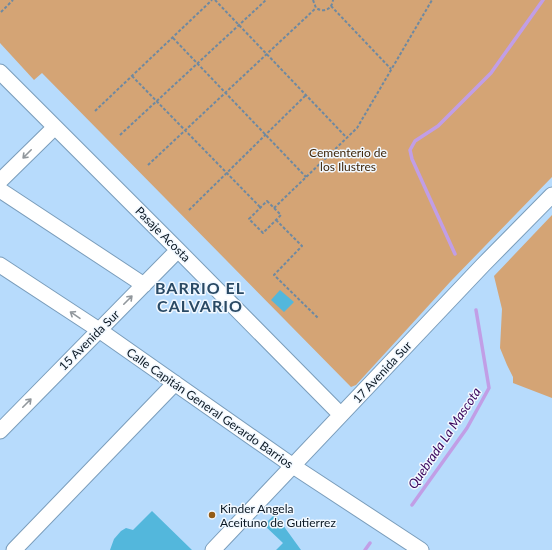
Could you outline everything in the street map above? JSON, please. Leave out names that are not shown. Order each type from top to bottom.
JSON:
[{"type":"street","name":"Pasaje Acosta","points":[[0,72],[342,415]]},
{"type":"street","points":[[0,181],[55,126]]},
{"type":"street","points":[[0,190],[144,285]]},
{"type":"street","name":"17 Avenida Sur","points":[[213,550],[483,265],[552,195]]},
{"type":"street","name":"15 Avenida Sur","points":[[0,431],[178,250]]},
{"type":"street","name":"Calle Capitán General Gerardo Barrios","points":[[0,265],[99,330],[293,466],[421,550]]},
{"type":"street","points":[[14,550],[175,383]]},
{"type":"path","points":[[1,12],[13,0]]},
{"type":"path","points":[[95,111],[214,0],[347,138]]},
{"type":"path","points":[[120,135],[266,0]]},
{"type":"path","points":[[312,0],[316,8],[319,10],[325,10],[331,6],[333,0]]},
{"type":"path","points":[[274,208],[357,128],[432,0]]},
{"type":"path","points":[[331,6],[392,69]]},
{"type":"path","points":[[148,165],[316,8]]},
{"type":"path","points":[[173,38],[306,177]]},
{"type":"path","points":[[132,76],[261,208]]},
{"type":"path","points":[[188,210],[306,95]]},
{"type":"path","points":[[267,201],[274,208],[281,215],[263,233],[249,219],[267,201]]},
{"type":"path","points":[[276,220],[302,246],[274,275],[318,318]]},
{"type":"green space","name":"Cementerio de los Ilustres","points":[[0,0],[552,0],[552,177],[451,281],[356,385],[351,387],[42,73],[34,80],[0,43]]},
{"type":"green space","points":[[552,215],[552,398],[513,383],[513,377],[500,348],[502,309],[494,276]]},
{"type":"building","points":[[280,290],[294,302],[284,312],[271,300]]},
{"type":"building","points":[[152,511],[192,550],[110,550],[114,539],[121,531],[126,528],[133,530]]},
{"type":"building","points":[[275,514],[301,550],[276,550],[283,543],[264,525]]},
{"type":"waterway","name":"Quebrada La Mascota","points":[[455,254],[412,159],[410,150],[415,141],[438,126],[491,73],[543,0]]},
{"type":"waterway","name":"Quebrada La Mascota","points":[[412,505],[467,428],[489,388],[476,310]]},
{"type":"waterway","name":"Quebrada La Mascota","points":[[365,550],[370,543]]},
{"type":"place","name":"Kinder Angela Aceituno de Gutierrez","points":[[212,515]]},
{"type":"district","name":"BARRIO EL CALVARIO","points":[[200,296]]}]
